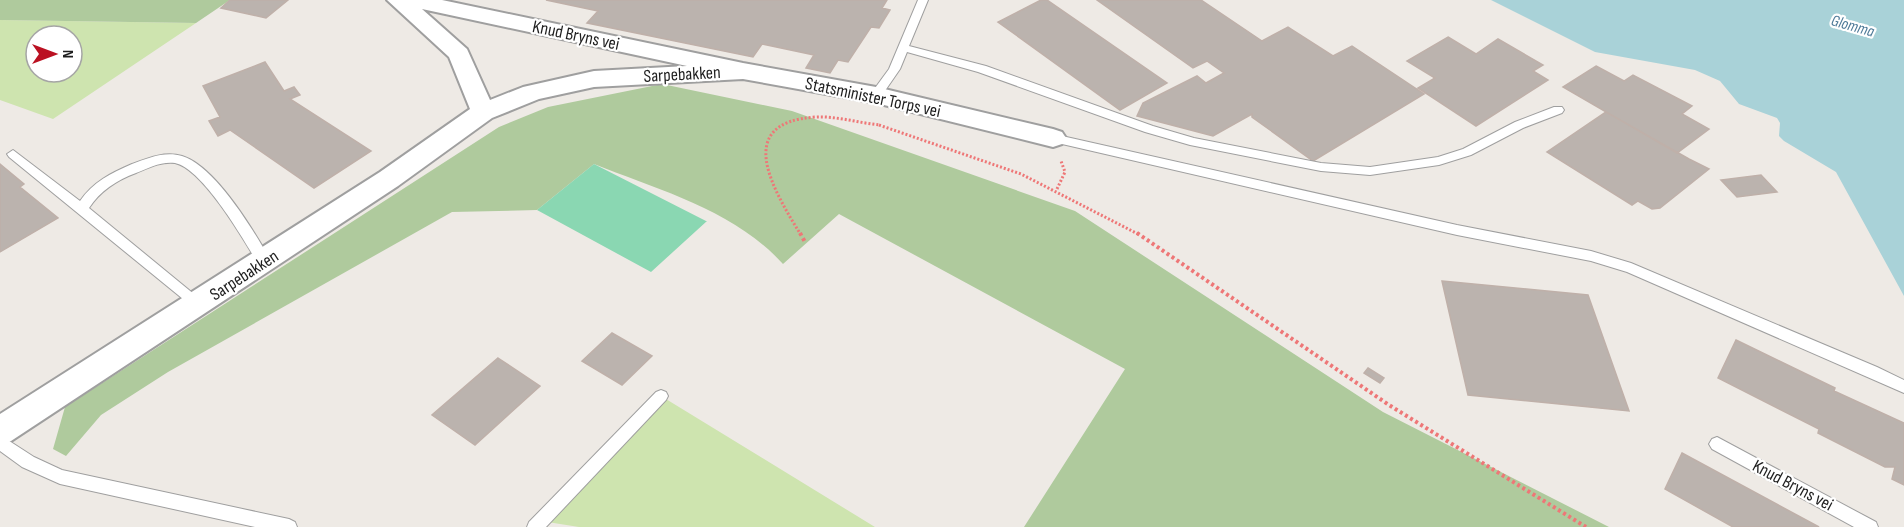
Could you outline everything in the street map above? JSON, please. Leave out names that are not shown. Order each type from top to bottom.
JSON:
[{"type":"street","points":[[398,0],[459,54],[483,112]]},
{"type":"street","name":"Knud Bryns vei","points":[[410,0],[743,71]]},
{"type":"street","name":"Sarpebakken","points":[[0,431],[389,179],[483,112],[532,93],[594,79],[743,71]]},
{"type":"street","name":"Statsminister Torps vei","points":[[743,71],[876,95],[1053,138]]},
{"type":"lane","points":[[876,95],[904,48],[923,0]]},
{"type":"lane","points":[[904,48],[982,69],[1149,129],[1194,142],[1321,167],[1370,171],[1439,161],[1467,152],[1519,124],[1558,110]]},
{"type":"lane","points":[[1053,138],[1456,230],[1591,256],[1631,268],[1872,371],[1904,387]]},
{"type":"lane","points":[[13,154],[199,304]]},
{"type":"lane","points":[[81,209],[98,186],[120,173],[159,159],[181,160],[200,171],[264,261]]},
{"type":"lane","points":[[535,527],[661,396]]},
{"type":"lane","points":[[0,442],[28,462],[60,477],[289,527]]},
{"type":"lane","name":"Knud Bryns vei","points":[[1717,444],[1870,527]]},
{"type":"path","points":[[879,125],[899,101]]},
{"type":"path","points":[[806,243],[779,198],[765,162],[763,145],[771,130],[793,119],[817,117],[879,125],[1021,174],[1125,226],[1167,252],[1211,285],[1389,405],[1586,527]]},
{"type":"green space","points":[[0,0],[230,0],[196,23],[0,20]]},
{"type":"green space","points":[[0,20],[196,23],[53,119],[0,100]]},
{"type":"green space","points":[[662,84],[792,111],[1075,211],[1383,412],[1609,527],[1024,527],[1125,369],[839,214],[783,264],[763,245],[719,215],[594,164],[537,210],[452,212],[168,372],[101,415],[66,456],[53,449],[65,407],[499,127],[548,107]]},
{"type":"green space","points":[[594,164],[707,221],[651,272],[537,210]]},
{"type":"green space","points":[[661,396],[875,527],[579,527],[541,521]]},
{"type":"water","name":"Glomma","points":[[1491,0],[1904,0],[1904,296],[1836,172],[1784,141],[1779,136],[1780,123],[1777,118],[1739,104],[1720,81],[1695,70],[1595,52]]},
{"type":"building","points":[[230,0],[288,0],[266,18],[221,8]]},
{"type":"building","points":[[546,0],[887,0],[882,8],[890,10],[879,28],[871,27],[848,62],[838,60],[830,73],[806,68],[814,55],[762,44],[753,57],[587,23],[598,11]]},
{"type":"building","points":[[1041,0],[1047,0],[1167,83],[1120,110],[998,22]]},
{"type":"building","points":[[1097,0],[1201,0],[1262,41],[1288,27],[1333,56],[1352,46],[1424,94],[1313,161],[1252,117],[1252,114],[1213,136],[1137,116],[1143,103],[1197,76],[1206,83],[1224,73],[1207,61],[1193,68]]},
{"type":"building","points":[[1448,37],[1476,54],[1498,39],[1543,65],[1533,71],[1548,80],[1476,126],[1418,88],[1435,78],[1407,61]]},
{"type":"building","points":[[265,62],[284,91],[294,87],[300,95],[290,99],[371,151],[314,188],[230,130],[218,136],[209,121],[220,117],[203,86]]},
{"type":"building","points":[[1596,66],[1624,81],[1633,75],[1692,106],[1682,114],[1709,129],[1677,153],[1563,87]]},
{"type":"building","points":[[1606,112],[1709,169],[1660,208],[1652,209],[1638,201],[1632,205],[1547,152]]},
{"type":"building","points":[[0,164],[24,184],[20,187],[58,218],[0,252]]},
{"type":"building","points":[[1761,175],[1777,192],[1737,197],[1721,180]]},
{"type":"building","points":[[1442,281],[1588,295],[1629,411],[1468,395]]},
{"type":"building","points":[[612,333],[652,356],[622,385],[582,361]]},
{"type":"building","points":[[1736,340],[1835,388],[1834,391],[1904,423],[1904,485],[1892,479],[1895,467],[1885,467],[1818,433],[1819,429],[1718,378]]},
{"type":"building","points":[[498,358],[540,386],[475,445],[432,415]]},
{"type":"building","points":[[1368,368],[1384,378],[1380,383],[1364,373]]},
{"type":"building","points":[[1682,453],[1819,527],[1733,527],[1665,489]]}]
